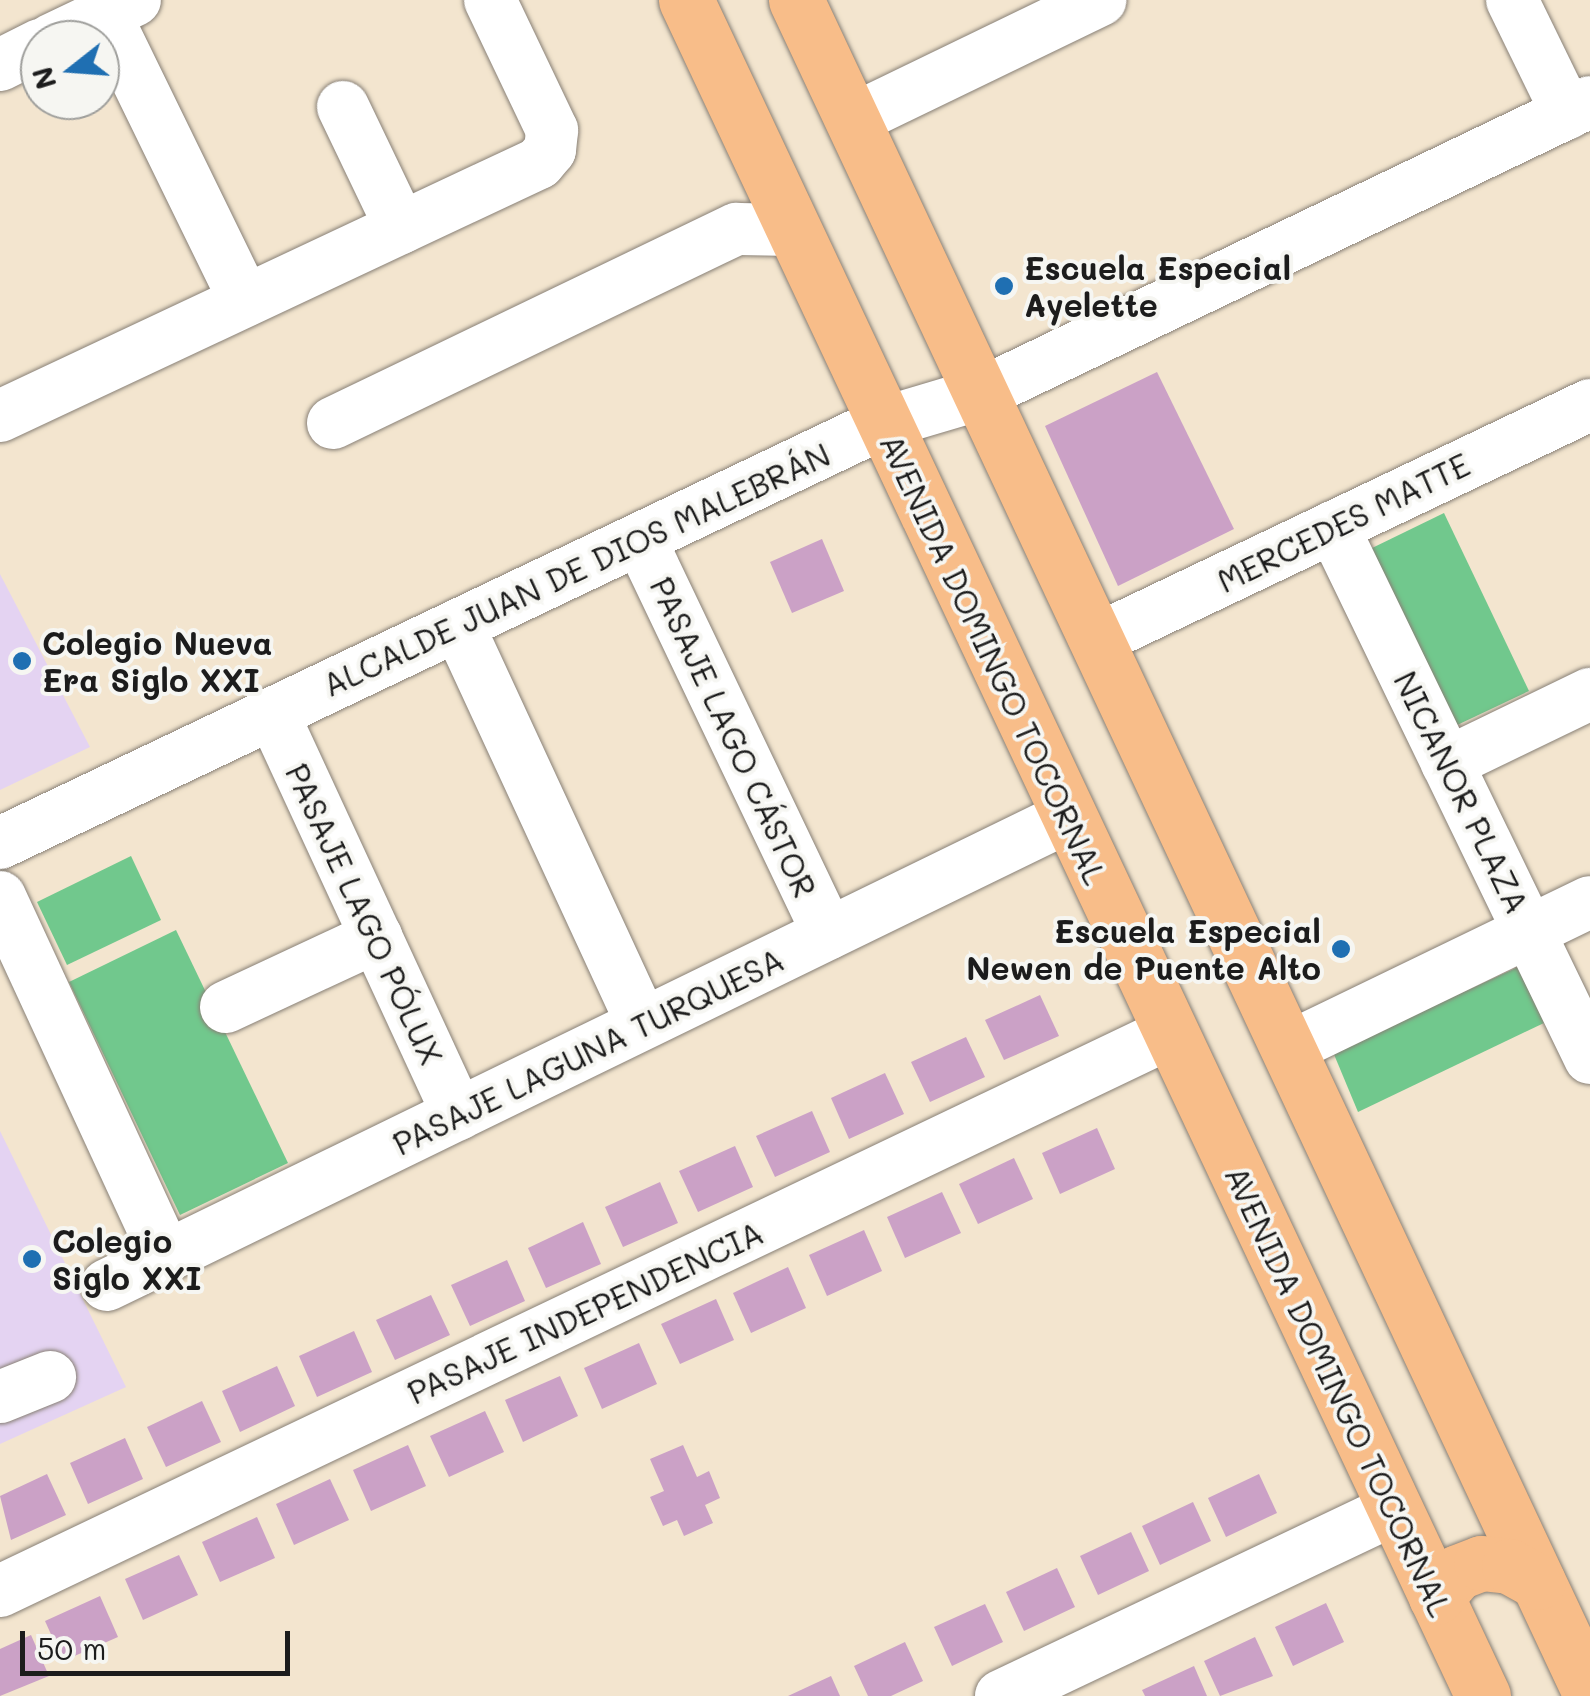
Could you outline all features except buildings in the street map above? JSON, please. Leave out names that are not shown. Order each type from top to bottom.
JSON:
[{"type":"main road","name":"AVENIDA DOMINGO TOCORNAL","points":[[686,0],[1483,1696]]},
{"type":"main road","points":[[796,0],[1590,1693]]},
{"type":"main road","points":[[1436,1597],[1458,1572],[1481,1563],[1509,1566],[1538,1582]]},
{"type":"street","points":[[0,416],[532,168],[550,150],[552,130],[490,0]]},
{"type":"street","points":[[852,120],[1100,0]]},
{"type":"street","points":[[1512,0],[1578,107]]},
{"type":"street","points":[[93,20],[120,7],[246,301]]},
{"type":"street","points":[[343,107],[401,228]]},
{"type":"street","name":"ALCALDE JUAN DE DIOS MALEBRÁN","points":[[0,843],[884,424],[980,394],[1578,107]]},
{"type":"street","points":[[333,423],[737,228],[794,230]]},
{"type":"street","name":"MERCEDES MATTE","points":[[1096,640],[1590,404]]},
{"type":"street","name":"NICANOR PLAZA","points":[[1333,527],[1590,1058]]},
{"type":"street","name":"PASAJE LAGO CÁSTOR","points":[[640,539],[828,934]]},
{"type":"street","points":[[458,625],[642,1024]]},
{"type":"street","points":[[1447,762],[1590,694]]},
{"type":"street","name":"PASAJE LAGO PÓLUX","points":[[272,714],[458,1114]]},
{"type":"street","name":"PASAJE LAGUNA TURQUESA","points":[[107,1285],[1068,816]]},
{"type":"street","points":[[0,897],[166,1256]]},
{"type":"street","points":[[1288,1048],[1590,902]]},
{"type":"street","points":[[226,1008],[376,937]]},
{"type":"street","name":"PASAJE INDEPENDENCIA","points":[[0,1590],[1170,1033]]},
{"type":"street","points":[[0,1397],[50,1376]]},
{"type":"street","points":[[1001,1696],[1394,1509]]},
{"type":"shaded area","name":"Colegio Nueva Era Siglo XXI","points":[[0,574],[90,747],[0,790]]},
{"type":"shaded area","name":"Colegio Siglo XXI","points":[[0,1131],[126,1387],[0,1444]]},
{"type":"green space","points":[[1444,513],[1529,691],[1453,727],[1368,550]]},
{"type":"green space","points":[[131,856],[161,920],[67,965],[37,902]]},
{"type":"green space","points":[[176,930],[288,1163],[180,1215],[69,982]]},
{"type":"green space","points":[[1518,967],[1544,1023],[1358,1112],[1333,1052]]},
{"type":"place","name":"Escuela Especial Ayelette","points":[[1004,286]]},
{"type":"place","name":"Colegio Nueva Era Siglo XXI","points":[[22,661]]},
{"type":"place","name":"Escuela Especial Newen de Puente Alto","points":[[1341,949]]},
{"type":"place","name":"Colegio Siglo XXI","points":[[32,1259]]}]
